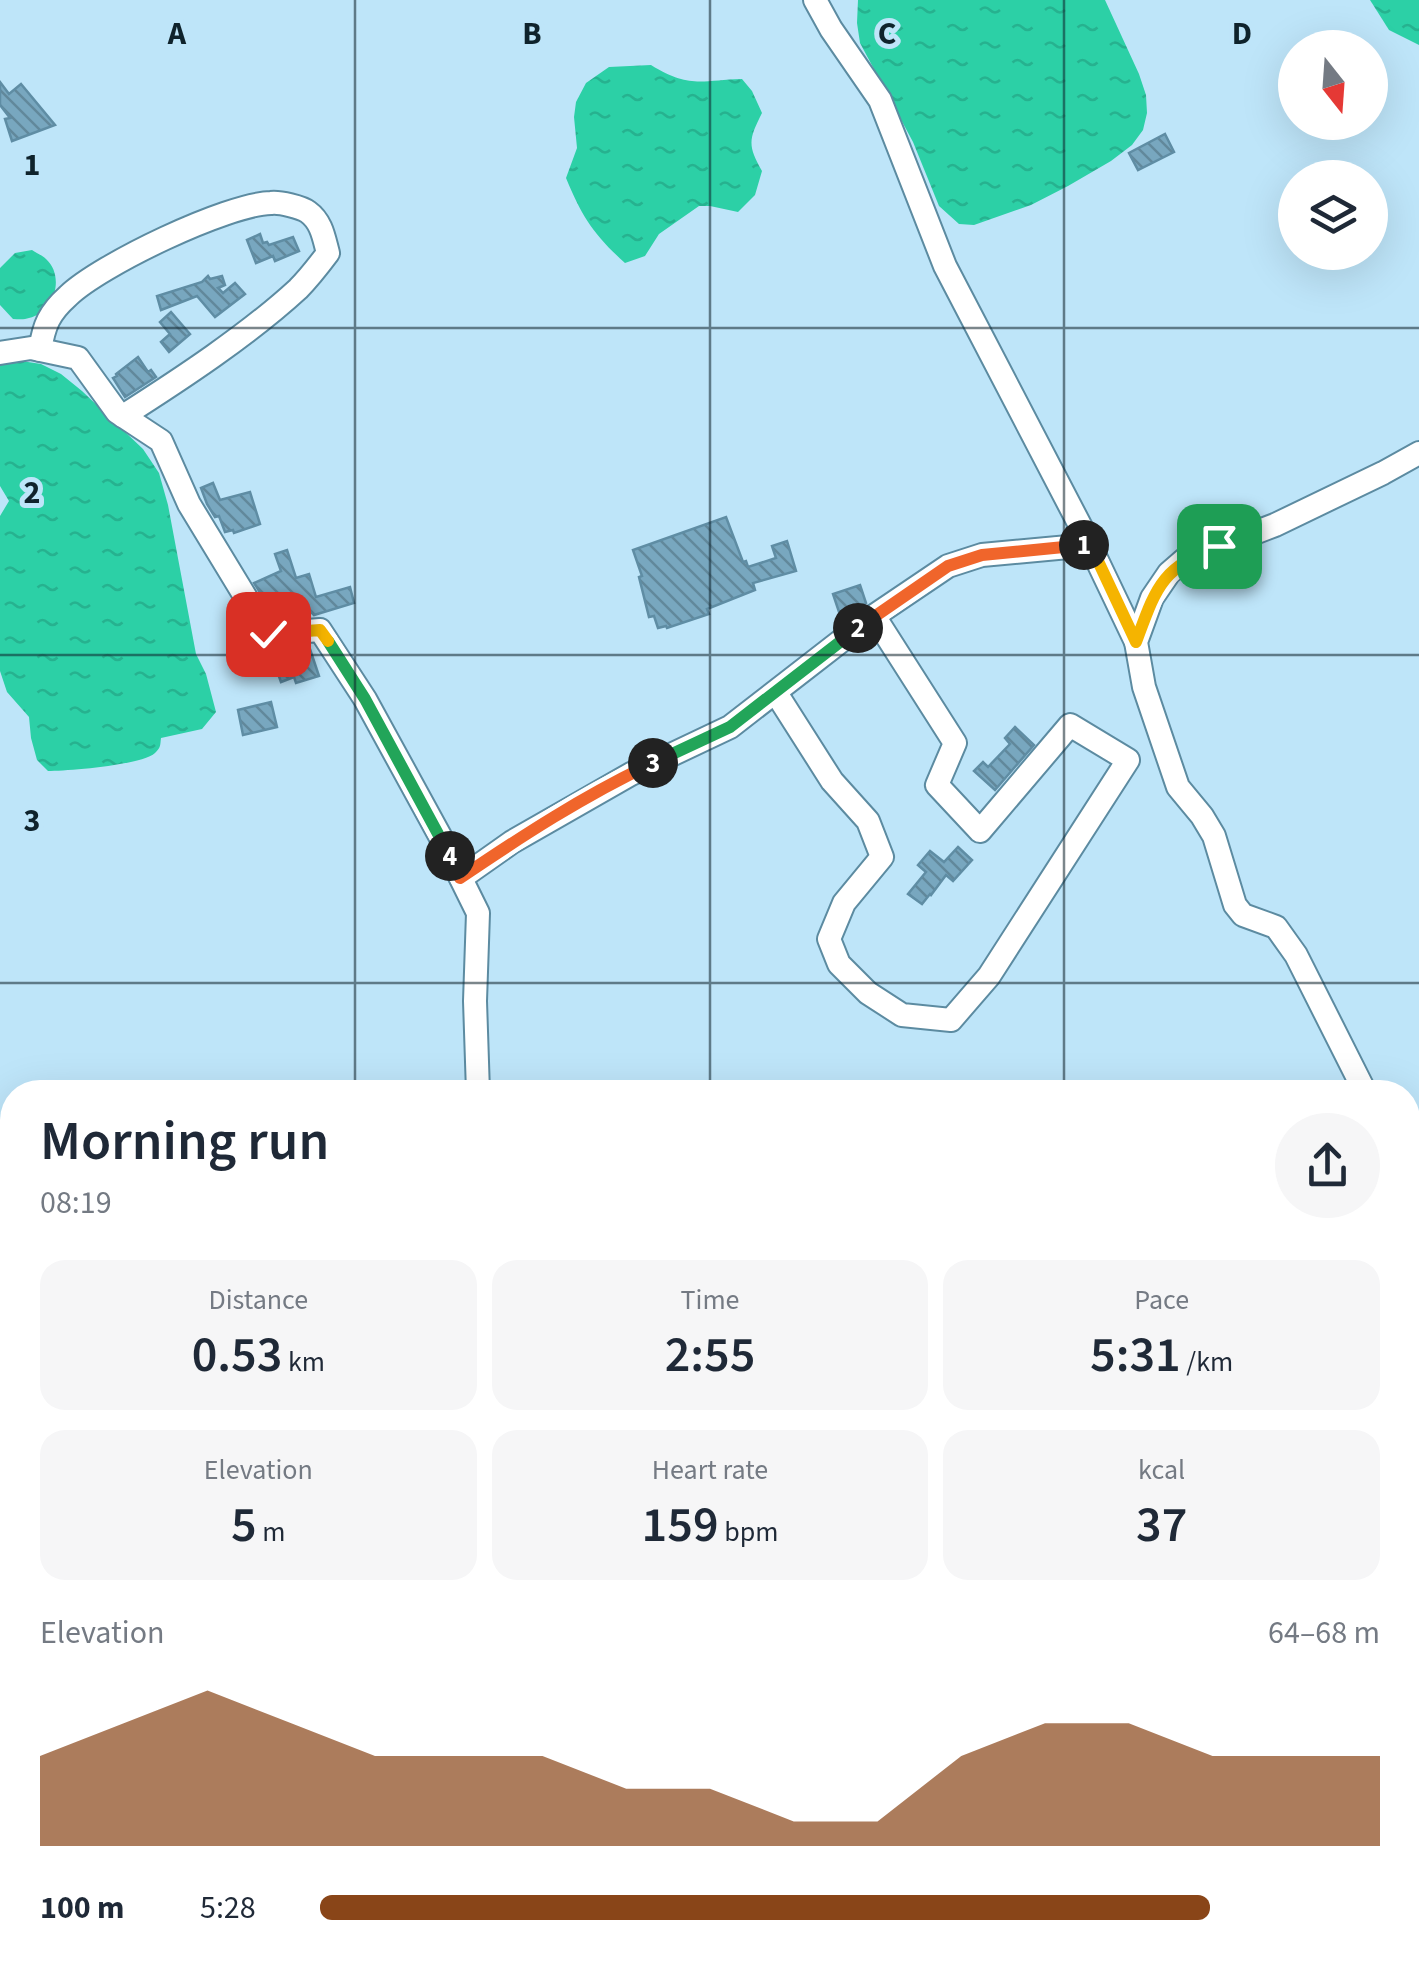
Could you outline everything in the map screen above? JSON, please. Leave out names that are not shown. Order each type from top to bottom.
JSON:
[{"type":"street","points":[[815,0],[880,100],[945,266],[1090,544],[1136,642],[1144,687],[1178,787],[1214,836],[1234,905],[1243,915],[1276,928],[1296,955],[1359,1080]]},
{"type":"street","points":[[40,350],[44,327],[52,313],[70,294],[101,272],[216,216],[272,202],[307,211],[321,227],[328,254],[300,287],[178,381],[123,416]]},
{"type":"street","points":[[0,354],[32,348],[78,358],[116,412],[161,441],[189,504],[268,634],[320,630],[365,699],[478,913],[478,1080]]},
{"type":"street","points":[[1136,642],[1152,598],[1168,573],[1184,560],[1275,525],[1419,453]]},
{"type":"street","points":[[460,878],[512,842],[630,774],[730,727],[874,616],[948,566],[982,555],[1090,544]]},
{"type":"street","points":[[776,693],[832,781],[868,822],[882,857],[844,904],[829,939],[840,964],[868,993],[902,1015],[951,1020],[989,976],[1128,760],[1070,726],[980,831],[938,785],[956,744],[874,616]]},
{"type":"water","points":[[858,0],[1105,0],[1146,95],[1143,130],[1132,145],[1111,161],[1031,205],[974,225],[959,224],[939,206],[913,142],[860,43]]},
{"type":"water","points":[[1370,0],[1419,0],[1419,45],[1389,30]]},
{"type":"water","points":[[651,65],[686,80],[742,79],[762,113],[752,142],[762,171],[755,195],[738,212],[699,206],[659,234],[645,256],[625,263],[590,225],[566,178],[577,148],[574,117],[576,102],[586,83],[609,67]]},
{"type":"water","points":[[32,250],[52,266],[54,293],[38,314],[13,319],[0,305],[0,268],[15,253]]},
{"type":"water","points":[[15,360],[41,364],[61,374],[143,449],[159,473],[196,654],[216,712],[202,729],[161,738],[155,753],[136,761],[48,771],[37,760],[29,717],[7,692],[0,671],[0,516],[9,501],[0,486],[0,364]]},
{"type":"building","points":[[0,82],[9,94],[21,84],[55,125],[12,141],[5,119],[10,118],[0,105]]},
{"type":"building","points":[[1165,134],[1174,152],[1138,170],[1129,153]]},
{"type":"building","points":[[260,234],[263,243],[269,245],[293,237],[299,251],[275,261],[273,256],[256,263],[247,240]]},
{"type":"building","points":[[208,276],[222,276],[225,285],[218,288],[223,293],[235,283],[245,294],[215,317],[197,296],[161,310],[157,296],[202,282]]},
{"type":"building","points":[[171,312],[190,334],[169,352],[161,342],[170,334],[160,322]]},
{"type":"building","points":[[138,357],[156,377],[125,397],[113,378]]},
{"type":"building","points":[[213,483],[220,500],[250,492],[260,524],[225,532],[201,488]]},
{"type":"building","points":[[726,517],[748,567],[776,558],[772,546],[787,541],[796,571],[753,583],[755,590],[707,609],[709,614],[658,628],[654,616],[649,617],[633,550]]},
{"type":"building","points":[[287,550],[296,578],[309,574],[316,597],[350,587],[354,603],[314,615],[311,612],[278,618],[275,608],[271,610],[254,583],[281,571],[275,554]]},
{"type":"building","points":[[860,585],[866,603],[840,615],[833,594]]},
{"type":"building","points":[[291,647],[293,654],[310,649],[319,676],[296,683],[294,677],[281,682],[272,657],[280,655],[278,648]]},
{"type":"building","points":[[271,702],[277,727],[243,735],[238,710]]},
{"type":"building","points":[[1015,727],[1034,745],[995,790],[974,771],[983,762],[988,767],[1010,744],[1005,738]]},
{"type":"building","points":[[958,847],[972,860],[953,881],[946,875],[922,904],[908,894],[926,872],[918,865],[930,851],[944,862]]},
{"type":"route","points":[[268,634],[320,630],[365,699],[460,878],[512,842],[630,774],[730,727],[868,620],[948,566],[982,555],[1090,544],[1136,642],[1152,598],[1168,573],[1184,560],[1219,546]]}]
